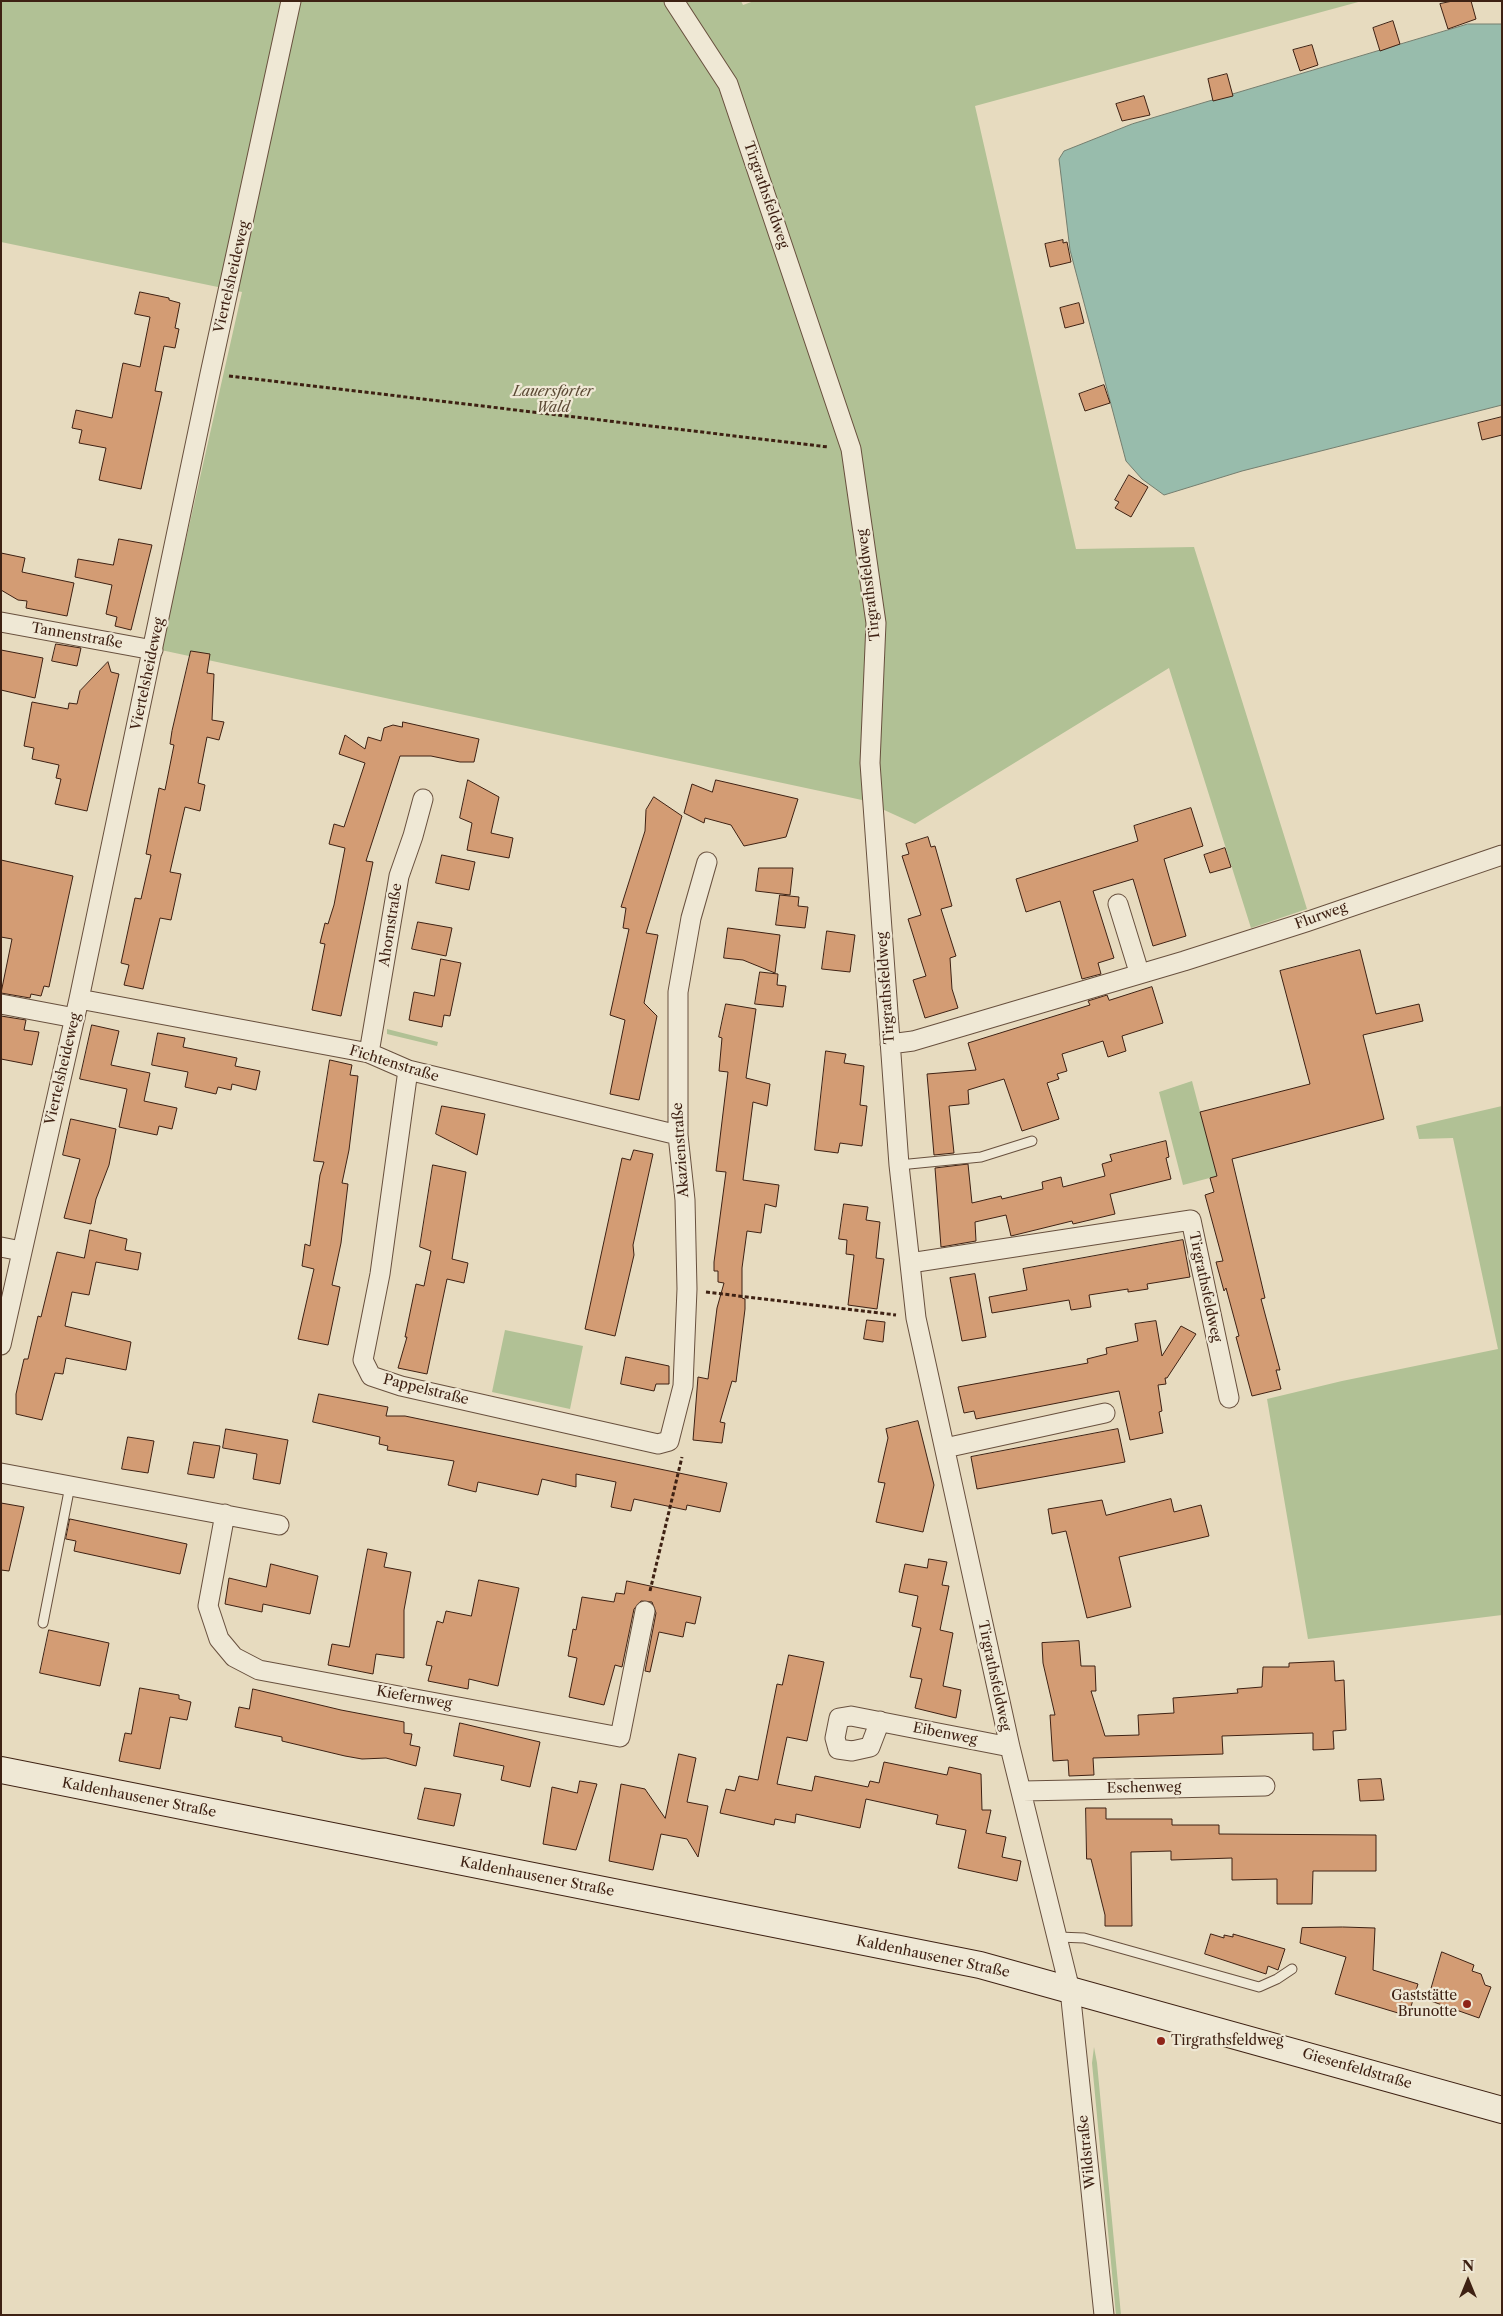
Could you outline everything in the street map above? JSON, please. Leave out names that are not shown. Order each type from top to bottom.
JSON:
[{"type":"main road","name":"Kaldenhausener Straße","points":[[1,1770],[980,1965],[1096,1997]]},
{"type":"main road","name":"Giesenfeldstraße","points":[[1096,1997],[1502,2110]]},
{"type":"street","name":"Viertelsheideweg","points":[[1,1345],[75,1018],[210,374],[291,1]]},
{"type":"street","name":"Tirgrathsfeldweg","points":[[674,1],[728,84],[851,449],[876,623],[870,763],[899,1165],[916,1318],[1010,1747],[1070,1990]]},
{"type":"street","name":"Tannenstraße","points":[[1,622],[153,650]]},
{"type":"street","name":"Ahornstraße","points":[[369,1053],[399,876],[423,799]]},
{"type":"street","name":"Flurweg","points":[[890,1044],[913,1041],[1139,972],[1184,961],[1306,922],[1502,855]]},
{"type":"street","name":"Akazienstraße","points":[[670,1441],[683,1386],[687,1289],[685,1200],[678,1134],[678,992],[691,918],[707,862]]},
{"type":"street","points":[[1118,904],[1139,972]]},
{"type":"street","name":"Fichtenstraße","points":[[79,999],[369,1053],[408,1070],[678,1134]]},
{"type":"street","points":[[1,1004],[75,1018]]},
{"type":"street","name":"Pappelstraße","points":[[408,1070],[380,1274],[363,1360],[370,1376],[410,1388],[658,1444],[670,1441]]},
{"type":"street","name":"Tirgrathsfeldweg","points":[[910,1264],[1191,1220],[1229,1398]]},
{"type":"street","points":[[1,1247],[21,1251]]},
{"type":"street","points":[[945,1448],[1105,1413]]},
{"type":"street","points":[[1,1474],[278,1525]]},
{"type":"street","name":"Kiefernweg","points":[[225,1514],[208,1606],[219,1639],[234,1657],[258,1670],[620,1737],[645,1611]]},
{"type":"street","name":"Eibenweg","points":[[880,1722],[1010,1747]]},
{"type":"street","name":"Eschenweg","points":[[1022,1791],[1266,1786]]},
{"type":"street","name":"Wildstraße","points":[[1070,1990],[1104,2315]]},
{"type":"lane","points":[[899,1165],[981,1157],[1032,1141]]},
{"type":"lane","points":[[42,1624],[70,1486]]},
{"type":"lane","points":[[1058,1937],[1084,1938],[1259,1988],[1292,1969]]},
{"type":"path","points":[[210,374],[851,449]]},
{"type":"path","points":[[687,1289],[916,1318]]},
{"type":"path","points":[[645,1611],[684,1451],[670,1441]]},
{"type":"green space","name":"Lauersforter Wald","points":[[1,1],[741,1],[743,5],[754,1],[1362,1],[975,106],[1076,549],[1194,547],[1307,909],[1251,928],[1169,668],[915,824],[862,800],[161,650],[242,292],[1,242]]},
{"type":"green space","points":[[387,1029],[438,1042],[437,1046],[387,1034]]},
{"type":"green space","points":[[1192,1081],[1217,1176],[1183,1185],[1159,1092]]},
{"type":"green space","points":[[1502,1106],[1502,1615],[1308,1639],[1267,1399],[1342,1381],[1498,1349],[1453,1138],[1419,1139],[1416,1126]]},
{"type":"green space","points":[[505,1330],[583,1346],[570,1409],[492,1392]]},
{"type":"green space","points":[[1094,2047],[1121,2315],[1116,2315],[1092,2063]]},
{"type":"shaded area","points":[[1468,24],[1502,24],[1502,405],[1242,471],[1164,495],[1142,479],[1126,461],[1070,250],[1059,159],[1064,151],[1132,124]]},
{"type":"building","points":[[1453,1],[1471,1],[1476,19],[1448,29],[1440,4]]},
{"type":"building","points":[[1393,21],[1400,44],[1380,51],[1373,28]]},
{"type":"building","points":[[1312,45],[1318,65],[1300,71],[1293,50]]},
{"type":"building","points":[[1227,74],[1233,96],[1213,101],[1208,79]]},
{"type":"building","points":[[1144,96],[1150,115],[1122,121],[1116,104]]},
{"type":"building","points":[[1063,240],[1063,243],[1067,242],[1071,262],[1050,267],[1045,244]]},
{"type":"building","points":[[140,292],[169,298],[169,300],[180,303],[175,328],[179,329],[175,348],[164,346],[155,391],[162,392],[141,489],[99,480],[106,448],[79,443],[82,430],[72,428],[76,410],[112,418],[123,363],[140,367],[150,317],[135,314]]},
{"type":"building","points":[[1079,303],[1084,323],[1065,328],[1060,308]]},
{"type":"building","points":[[1104,385],[1110,403],[1085,411],[1079,394]]},
{"type":"building","points":[[1502,417],[1502,435],[1482,440],[1478,423]]},
{"type":"building","points":[[1129,475],[1148,487],[1131,517],[1115,508],[1119,502],[1115,500]]},
{"type":"building","points":[[119,539],[152,545],[131,630],[115,626],[117,617],[106,614],[112,585],[75,577],[78,559],[113,565]]},
{"type":"building","points":[[1,553],[25,558],[22,572],[74,583],[67,616],[26,608],[27,601],[18,600],[1,590]]},
{"type":"building","points":[[56,644],[81,648],[77,666],[52,661]]},
{"type":"building","points":[[1,650],[43,658],[35,698],[1,690]]},
{"type":"building","points":[[191,651],[210,654],[207,673],[214,674],[212,720],[224,722],[219,740],[207,737],[198,783],[205,785],[200,811],[185,807],[170,872],[181,874],[171,920],[160,918],[143,989],[124,985],[129,965],[121,963],[135,898],[141,899],[151,855],[146,854],[159,788],[165,790],[174,745],[170,744],[172,731]]},
{"type":"building","points":[[108,662],[111,672],[119,674],[87,811],[55,804],[61,779],[56,778],[59,765],[32,759],[34,748],[24,746],[32,702],[68,709],[69,703],[77,704],[80,691]]},
{"type":"building","points":[[403,722],[479,739],[474,762],[460,762],[431,756],[400,756],[366,861],[373,862],[341,1016],[312,1010],[325,944],[320,943],[325,923],[328,924],[334,905],[345,848],[329,844],[334,824],[344,827],[365,763],[339,754],[345,735],[365,749],[368,737],[381,741],[384,728],[393,725],[402,727]]},
{"type":"building","points":[[468,780],[499,797],[491,833],[513,838],[509,858],[467,850],[472,823],[460,818]]},
{"type":"building","points":[[716,780],[798,799],[786,837],[744,846],[731,825],[705,818],[704,823],[684,813],[692,784],[712,792]]},
{"type":"building","points":[[654,797],[682,816],[646,933],[658,935],[644,1003],[657,1016],[639,1100],[610,1094],[625,1020],[610,1015],[629,929],[623,928],[626,908],[621,907],[645,831],[646,810]]},
{"type":"building","points":[[1191,808],[1203,846],[1164,859],[1186,936],[1153,946],[1133,879],[1093,891],[1114,958],[1098,963],[1101,974],[1082,979],[1060,901],[1026,912],[1016,879],[1138,841],[1134,826]]},
{"type":"building","points":[[928,837],[931,847],[935,846],[952,906],[941,909],[956,956],[950,958],[952,989],[958,1008],[925,1018],[913,980],[926,976],[908,919],[921,915],[902,856],[909,854],[906,844]]},
{"type":"building","points":[[1225,848],[1231,867],[1210,873],[1204,855]]},
{"type":"building","points":[[442,855],[475,862],[469,890],[436,883]]},
{"type":"building","points":[[1,860],[73,876],[49,987],[44,986],[41,996],[31,994],[30,998],[1,993],[12,939],[1,937]]},
{"type":"building","points":[[759,868],[793,868],[790,895],[756,891]]},
{"type":"building","points":[[780,895],[799,897],[798,906],[808,907],[805,928],[776,925]]},
{"type":"building","points":[[418,922],[452,928],[446,956],[412,949]]},
{"type":"building","points":[[728,928],[780,935],[775,973],[743,960],[724,958]]},
{"type":"building","points":[[827,931],[855,935],[850,972],[822,969]]},
{"type":"building","points":[[1360,950],[1376,1014],[1419,1004],[1423,1021],[1363,1035],[1384,1119],[1232,1159],[1265,1298],[1261,1299],[1280,1370],[1276,1370],[1281,1389],[1252,1396],[1236,1337],[1239,1336],[1226,1288],[1224,1291],[1216,1262],[1223,1261],[1205,1195],[1214,1192],[1210,1178],[1217,1176],[1200,1112],[1310,1084],[1280,971]]},
{"type":"building","points":[[441,959],[461,963],[450,1016],[444,1015],[442,1027],[409,1020],[414,992],[434,996]]},
{"type":"building","points":[[760,972],[778,974],[777,985],[786,986],[783,1007],[755,1004]]},
{"type":"building","points":[[1152,987],[1163,1023],[1122,1036],[1126,1051],[1108,1057],[1103,1041],[1062,1054],[1067,1071],[1057,1074],[1059,1079],[1047,1083],[1059,1119],[1022,1131],[1004,1079],[968,1090],[969,1104],[949,1106],[954,1153],[934,1155],[927,1074],[976,1070],[968,1043],[1090,1005],[1088,1001],[1107,995],[1109,1000]]},
{"type":"building","points":[[726,1004],[756,1009],[746,1078],[770,1084],[767,1106],[753,1102],[743,1180],[779,1185],[776,1207],[765,1204],[761,1233],[747,1231],[742,1268],[742,1298],[745,1299],[745,1309],[736,1382],[732,1381],[720,1422],[725,1423],[722,1443],[693,1440],[698,1377],[708,1379],[717,1308],[724,1283],[718,1282],[718,1271],[714,1271],[714,1262],[726,1172],[716,1171],[728,1072],[719,1071],[722,1038],[719,1037]]},
{"type":"building","points":[[1,1016],[26,1020],[24,1030],[39,1032],[32,1065],[1,1059]]},
{"type":"building","points":[[92,1025],[119,1031],[111,1065],[150,1073],[144,1101],[177,1108],[172,1129],[159,1126],[157,1135],[119,1127],[127,1089],[80,1079]]},
{"type":"building","points":[[158,1033],[185,1038],[183,1047],[237,1058],[235,1066],[260,1071],[256,1090],[232,1084],[231,1090],[218,1087],[216,1094],[185,1087],[188,1072],[152,1065]]},
{"type":"building","points":[[826,1051],[846,1054],[844,1063],[864,1066],[860,1105],[867,1106],[862,1146],[840,1143],[838,1153],[815,1150]]},
{"type":"building","points":[[330,1060],[352,1065],[350,1075],[358,1076],[349,1150],[342,1183],[348,1184],[341,1243],[332,1285],[340,1287],[328,1345],[298,1339],[314,1269],[302,1266],[305,1244],[310,1246],[320,1175],[324,1162],[314,1161]]},
{"type":"building","points":[[442,1106],[485,1114],[477,1155],[436,1134]]},
{"type":"building","points":[[71,1119],[116,1129],[109,1165],[96,1199],[91,1224],[64,1218],[80,1159],[63,1155]]},
{"type":"building","points":[[1166,1141],[1169,1157],[1166,1158],[1171,1179],[1110,1194],[1115,1214],[1073,1224],[1072,1221],[1011,1236],[1006,1215],[975,1222],[976,1241],[941,1247],[935,1168],[968,1164],[972,1203],[1001,1196],[1002,1199],[1043,1189],[1042,1182],[1061,1177],[1063,1187],[1105,1176],[1102,1164],[1112,1161],[1110,1155]]},
{"type":"building","points":[[634,1150],[653,1154],[633,1245],[634,1255],[615,1336],[585,1329],[622,1158],[630,1160]]},
{"type":"building","points":[[433,1165],[466,1172],[452,1259],[468,1263],[464,1283],[447,1279],[427,1374],[398,1368],[407,1337],[405,1337],[416,1284],[424,1286],[431,1251],[420,1247]]},
{"type":"building","points":[[844,1204],[868,1207],[866,1220],[880,1222],[876,1258],[884,1259],[877,1309],[848,1305],[854,1255],[846,1254],[847,1240],[839,1239]]},
{"type":"building","points":[[90,1230],[127,1239],[125,1250],[141,1253],[138,1270],[96,1262],[89,1295],[72,1292],[65,1326],[131,1342],[126,1370],[66,1358],[63,1374],[55,1373],[42,1420],[16,1414],[16,1394],[24,1359],[28,1359],[38,1316],[41,1317],[57,1252],[84,1258]]},
{"type":"building","points":[[1183,1240],[1190,1277],[1147,1284],[1148,1289],[1128,1292],[1128,1289],[1089,1295],[1091,1307],[1071,1310],[1069,1300],[992,1313],[989,1297],[1027,1290],[1023,1269]]},
{"type":"building","points":[[975,1274],[986,1337],[962,1341],[950,1278]]},
{"type":"building","points":[[867,1320],[885,1322],[883,1342],[864,1339]]},
{"type":"building","points":[[1156,1321],[1162,1356],[1181,1326],[1196,1334],[1167,1378],[1165,1378],[1166,1384],[1158,1385],[1162,1411],[1159,1412],[1163,1433],[1130,1440],[1119,1391],[976,1419],[974,1411],[964,1413],[958,1387],[1088,1363],[1087,1359],[1107,1354],[1106,1348],[1138,1341],[1135,1324]]},
{"type":"building","points":[[626,1357],[669,1366],[669,1384],[656,1384],[654,1391],[621,1384]]},
{"type":"building","points":[[319,1394],[388,1407],[386,1416],[405,1416],[727,1483],[720,1512],[687,1505],[686,1510],[634,1499],[631,1511],[611,1507],[616,1482],[576,1474],[576,1487],[542,1479],[538,1495],[478,1482],[476,1492],[448,1485],[454,1461],[387,1450],[388,1446],[379,1444],[380,1437],[313,1422]]},
{"type":"building","points":[[918,1421],[934,1485],[923,1532],[876,1522],[885,1483],[878,1482],[888,1438],[886,1429]]},
{"type":"building","points":[[226,1429],[288,1440],[280,1484],[253,1479],[257,1454],[223,1448]]},
{"type":"building","points":[[1118,1429],[1125,1462],[977,1489],[971,1457]]},
{"type":"building","points":[[128,1437],[154,1441],[148,1473],[122,1469]]},
{"type":"building","points":[[194,1442],[220,1446],[214,1478],[188,1474]]},
{"type":"building","points":[[1171,1499],[1174,1512],[1201,1505],[1209,1536],[1119,1557],[1131,1607],[1087,1618],[1066,1531],[1052,1534],[1048,1509],[1102,1500],[1106,1515]]},
{"type":"building","points":[[1,1503],[24,1507],[9,1571],[1,1570]]},
{"type":"building","points":[[70,1519],[187,1544],[180,1574],[74,1551],[76,1541],[66,1539]]},
{"type":"building","points":[[368,1549],[387,1553],[384,1567],[411,1572],[404,1610],[404,1658],[376,1654],[373,1674],[328,1665],[332,1644],[349,1647]]},
{"type":"building","points":[[929,1559],[947,1562],[942,1585],[949,1586],[940,1630],[953,1633],[943,1686],[961,1690],[956,1718],[915,1708],[922,1679],[910,1677],[921,1628],[912,1626],[918,1596],[899,1592],[905,1564],[927,1568]]},
{"type":"building","points":[[271,1564],[318,1576],[310,1614],[263,1604],[262,1612],[225,1604],[229,1578],[266,1587]]},
{"type":"building","points":[[479,1580],[519,1588],[498,1686],[469,1679],[468,1689],[428,1681],[432,1666],[426,1665],[437,1621],[443,1623],[446,1611],[471,1616]]},
{"type":"building","points":[[627,1581],[701,1597],[695,1624],[686,1622],[683,1637],[659,1632],[650,1672],[645,1671],[656,1613],[652,1602],[641,1601],[634,1609],[622,1667],[615,1665],[604,1705],[569,1697],[577,1658],[568,1656],[573,1629],[576,1630],[582,1597],[614,1602],[616,1593],[624,1594]]},
{"type":"building","points":[[49,1630],[109,1643],[100,1686],[40,1673]]},
{"type":"building","points":[[1079,1641],[1081,1666],[1095,1666],[1096,1691],[1091,1691],[1105,1736],[1139,1735],[1138,1715],[1174,1713],[1173,1698],[1238,1693],[1237,1689],[1262,1687],[1263,1667],[1289,1667],[1289,1663],[1334,1661],[1335,1681],[1344,1680],[1346,1730],[1333,1731],[1334,1749],[1313,1750],[1313,1733],[1222,1736],[1223,1754],[1093,1758],[1094,1775],[1069,1776],[1068,1760],[1053,1761],[1050,1715],[1055,1715],[1043,1663],[1042,1643]]},
{"type":"building","points":[[789,1655],[824,1662],[807,1741],[787,1737],[777,1784],[812,1791],[815,1776],[868,1787],[870,1781],[879,1783],[884,1762],[947,1775],[949,1767],[981,1774],[982,1810],[991,1810],[986,1833],[1006,1837],[1002,1857],[1021,1861],[1017,1881],[958,1868],[966,1830],[936,1824],[938,1815],[866,1799],[860,1828],[796,1814],[795,1823],[775,1819],[774,1825],[720,1813],[726,1789],[735,1791],[739,1776],[758,1780],[777,1684],[782,1685]]},
{"type":"building","points":[[140,1688],[179,1695],[179,1699],[191,1702],[187,1720],[170,1717],[160,1769],[119,1761],[125,1733],[131,1734]]},
{"type":"building","points":[[253,1689],[341,1710],[404,1722],[404,1733],[412,1734],[410,1745],[420,1747],[416,1766],[386,1758],[362,1759],[345,1756],[282,1741],[282,1737],[235,1727],[239,1707],[249,1709]]},
{"type":"building","points":[[460,1723],[540,1742],[530,1787],[501,1780],[504,1766],[454,1756]]},
{"type":"building","points":[[679,1754],[696,1758],[687,1802],[708,1806],[698,1857],[687,1839],[661,1834],[653,1870],[609,1861],[621,1784],[645,1789],[665,1818]]},
{"type":"building","points":[[1381,1779],[1384,1800],[1360,1801],[1358,1780]]},
{"type":"building","points":[[580,1781],[597,1784],[576,1850],[543,1844],[552,1787],[577,1793]]},
{"type":"building","points":[[425,1788],[461,1794],[454,1826],[418,1819]]},
{"type":"building","points":[[1086,1808],[1106,1808],[1106,1819],[1172,1819],[1172,1825],[1219,1825],[1219,1834],[1376,1835],[1376,1871],[1313,1871],[1312,1904],[1277,1904],[1277,1879],[1232,1880],[1232,1858],[1171,1860],[1171,1851],[1131,1852],[1132,1926],[1105,1926],[1105,1915],[1091,1859],[1087,1859]]},
{"type":"building","points":[[1302,1928],[1375,1928],[1373,1970],[1418,1984],[1408,2016],[1335,1994],[1346,1957],[1300,1943]]},
{"type":"building","points":[[1211,1934],[1224,1938],[1224,1935],[1233,1937],[1233,1934],[1285,1949],[1278,1970],[1268,1966],[1266,1974],[1205,1954]]},
{"type":"building","points":[[1442,1952],[1474,1965],[1472,1971],[1481,1974],[1485,1985],[1491,1987],[1479,2018],[1428,2000]]},
{"type":"place","name":"Gaststätte Brunotte","points":[[1467,2004]]},
{"type":"place","name":"Tirgrathsfeldweg","points":[[1161,2041]]}]
